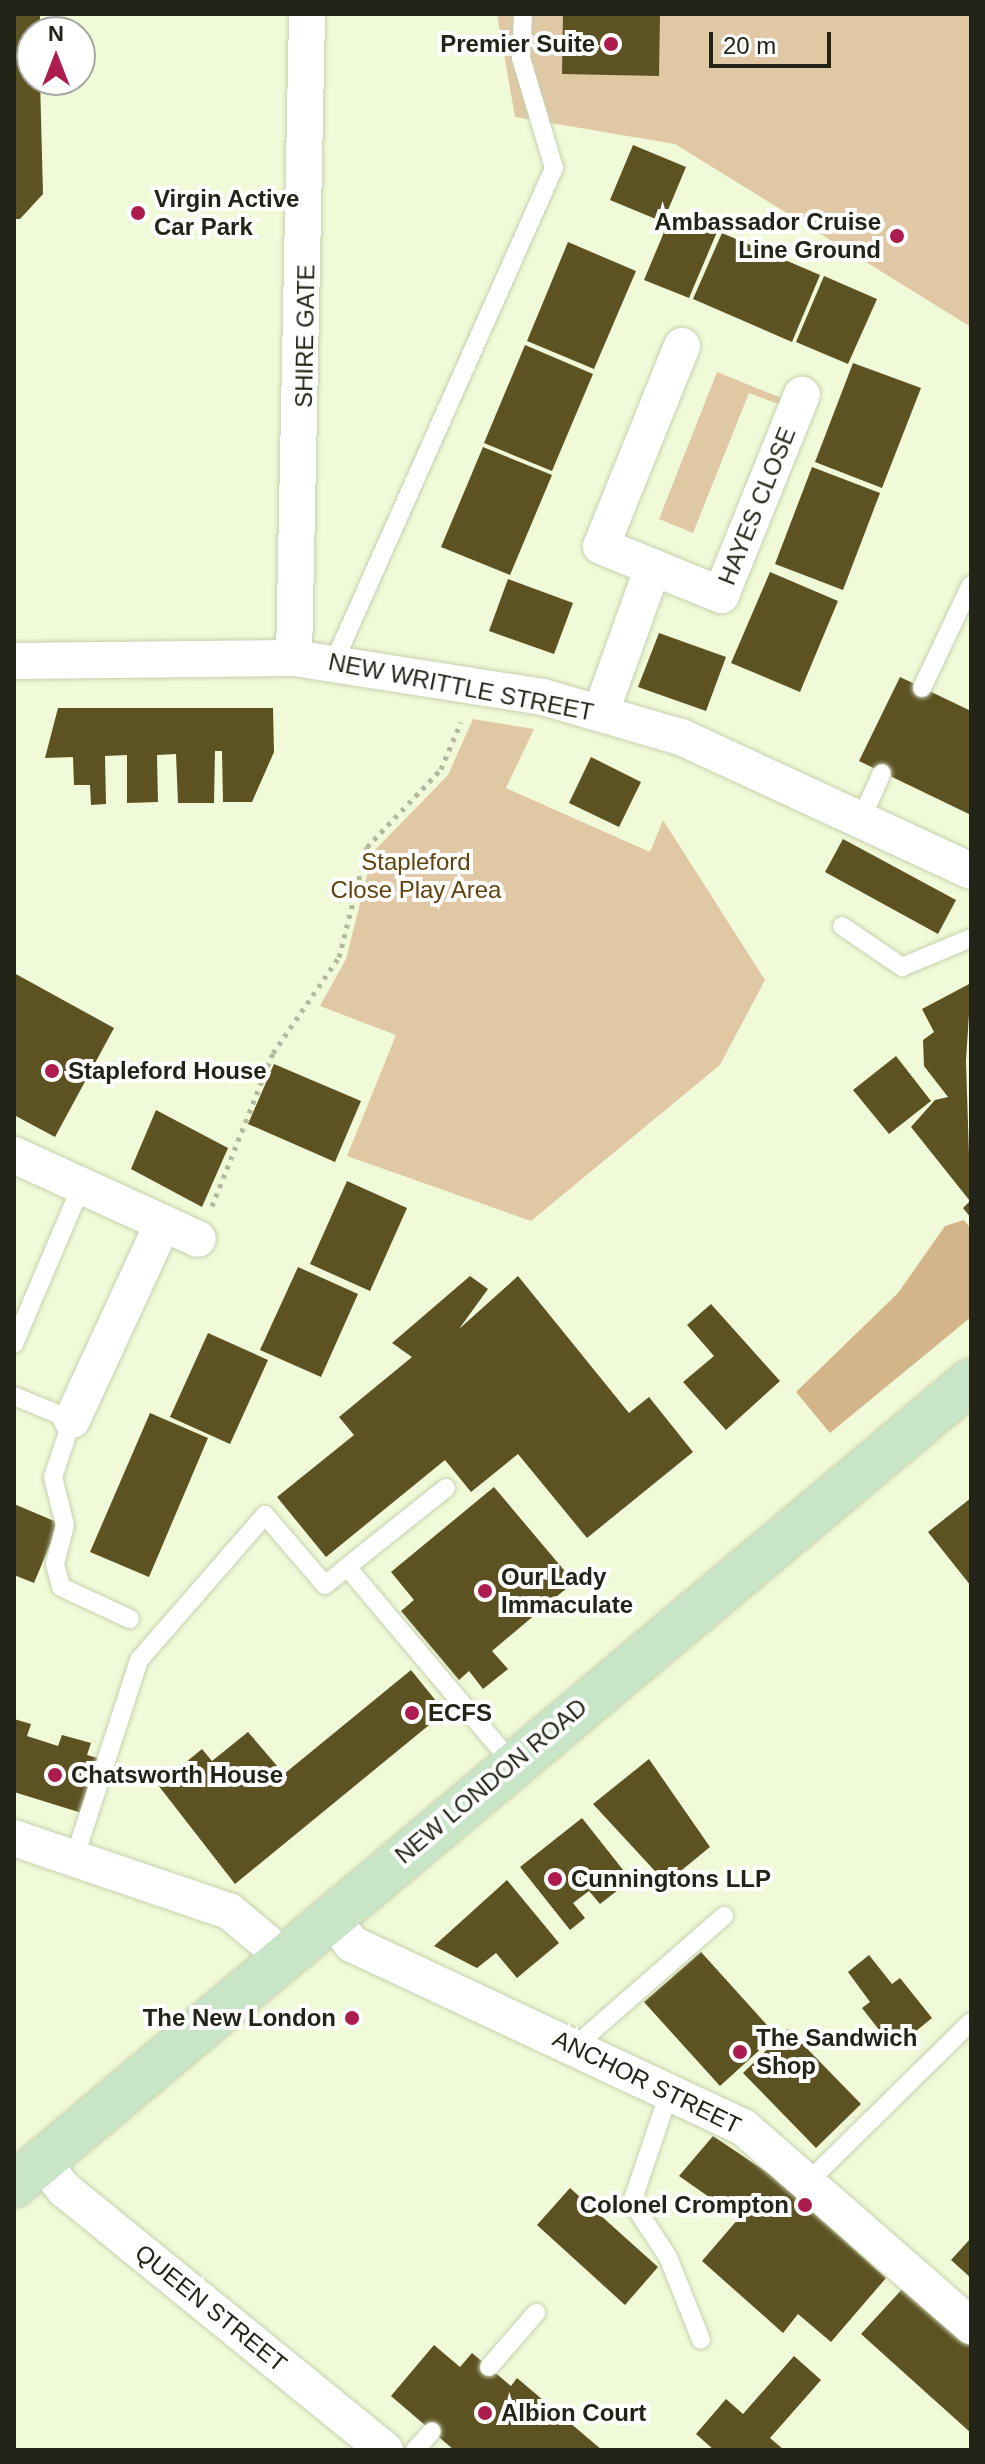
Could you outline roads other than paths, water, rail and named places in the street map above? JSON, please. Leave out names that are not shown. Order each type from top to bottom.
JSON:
[{"type":"main road","name":"NEW LONDON ROAD","points":[[28,2174],[512,1763],[971,1381]]},
{"type":"street","name":"SHIRE GATE","points":[[294,658],[307,14]]},
{"type":"street","name":"HAYES CLOSE","points":[[682,346],[601,546],[721,595],[802,395]]},
{"type":"street","points":[[601,712],[653,567]]},
{"type":"street","name":"NEW WRITTLE STREET","points":[[14,661],[294,658],[477,685],[601,712],[681,737],[862,817],[971,871]]},
{"type":"street","points":[[14,1155],[198,1239]]},
{"type":"street","points":[[72,1420],[163,1223]]},
{"type":"street","points":[[14,1838],[75,1856],[229,1911],[284,1957]]},
{"type":"street","name":"ANCHOR STREET","points":[[330,1917],[352,1944],[671,2087],[743,2127],[811,2179],[971,2326]]},
{"type":"street","name":"QUEEN STREET","points":[[28,2174],[65,2190],[385,2450]]},
{"type":"lane","points":[[334,662],[554,168],[521,58],[523,14]]},
{"type":"lane","points":[[922,688],[971,585]]},
{"type":"lane","points":[[862,817],[882,773]]},
{"type":"lane","points":[[842,926],[902,967],[971,938]]},
{"type":"lane","points":[[14,1344],[81,1187]]},
{"type":"lane","points":[[14,1396],[72,1420],[53,1477],[65,1525],[55,1576],[72,1596],[130,1619]]},
{"type":"lane","points":[[75,1856],[139,1660],[265,1515],[325,1585],[446,1488]]},
{"type":"lane","points":[[347,1567],[512,1763]]},
{"type":"lane","points":[[575,2046],[724,1916]]},
{"type":"lane","points":[[811,2179],[971,2022]]},
{"type":"lane","points":[[671,2087],[632,2202],[668,2257],[701,2340]]},
{"type":"lane","points":[[489,2367],[536,2313]]},
{"type":"lane","points":[[415,2450],[432,2431]]},
{"type":"place","name":"Premier Suite","points":[[611,44]]},
{"type":"place","name":"Virgin Active Car Park","points":[[138,213]]},
{"type":"place","name":"Ambassador Cruise Line Ground","points":[[897,236]]},
{"type":"place","name":"Stapleford House","points":[[52,1071]]},
{"type":"place","name":"Our Lady Immaculate","points":[[485,1591]]},
{"type":"place","name":"ECFS","points":[[412,1713]]},
{"type":"place","name":"Chatsworth House","points":[[55,1775]]},
{"type":"place","name":"Cunningtons LLP","points":[[555,1879]]},
{"type":"place","name":"The New London","points":[[352,2018]]},
{"type":"place","name":"The Sandwich Shop","points":[[740,2052]]},
{"type":"place","name":"Colonel Crompton","points":[[805,2205]]},
{"type":"place","name":"Albion Court","points":[[485,2413]]},
{"type":"park label","name":"Stapleford Close Play Area","points":[[416,876]]}]
